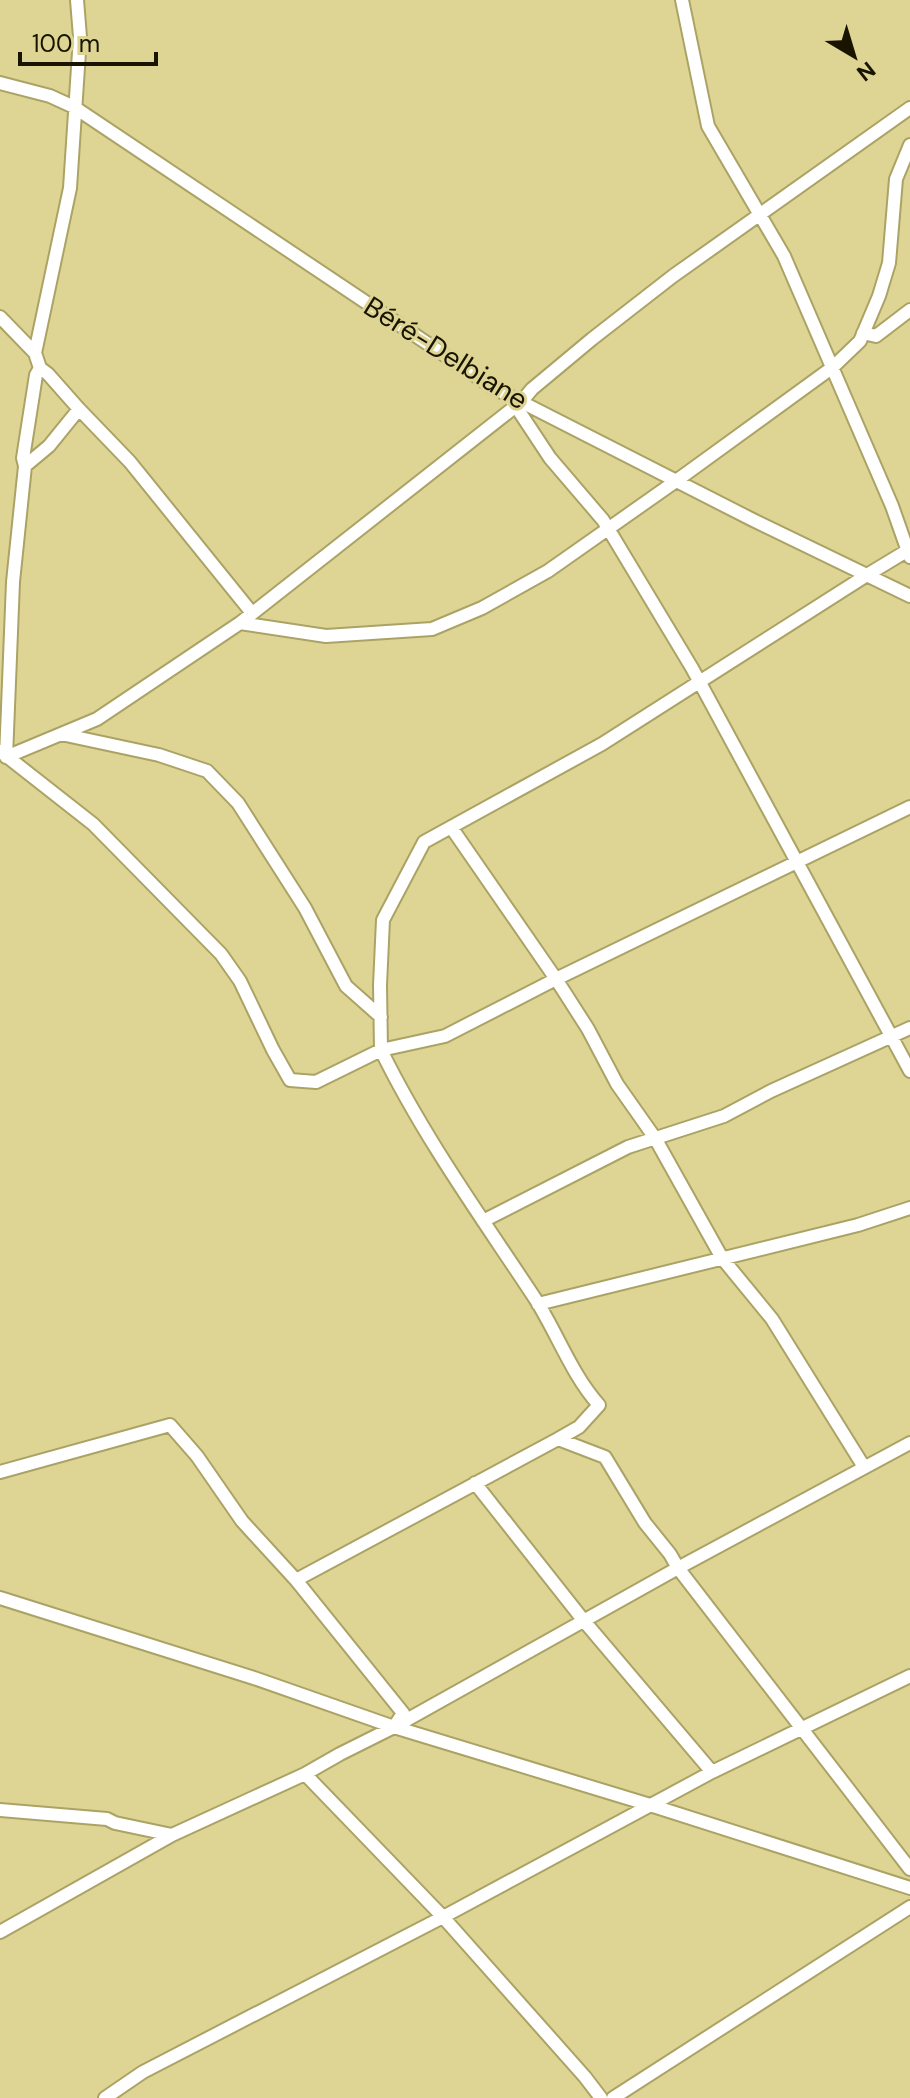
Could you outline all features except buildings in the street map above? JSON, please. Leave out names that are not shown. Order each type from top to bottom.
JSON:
[{"type":"street","points":[[35,353],[70,188],[80,37],[77,0]]},
{"type":"street","points":[[296,1580],[579,1427],[599,1405],[587,1392],[538,1304],[403,1094],[381,1050],[383,920],[424,842],[602,744],[867,575],[909,552],[784,256],[708,126],[682,0]]},
{"type":"street","name":"Béré-Delbiane","points":[[0,83],[50,96],[74,107],[515,402],[910,596]]},
{"type":"street","points":[[3,754],[97,719],[240,623],[673,276],[910,108]]},
{"type":"street","points":[[240,623],[326,636],[432,629],[482,608],[548,571],[609,529],[833,367],[860,341],[889,263],[896,179],[910,145]]},
{"type":"street","points":[[863,333],[876,336],[910,310]]},
{"type":"street","points":[[0,317],[35,353],[40,368],[137,470],[252,613]]},
{"type":"street","points":[[3,754],[13,582],[25,466],[23,458],[36,375],[40,368]]},
{"type":"street","points":[[515,402],[550,458],[609,529],[700,682],[910,1071]]},
{"type":"street","points":[[25,466],[49,446],[79,409]]},
{"type":"street","points":[[61,734],[159,755],[207,771],[238,803],[305,908],[346,986],[381,1017]]},
{"type":"street","points":[[0,743],[3,754],[93,824],[221,954],[240,981],[290,1080],[316,1082],[381,1050],[445,1036],[910,807]]},
{"type":"street","points":[[451,827],[588,1029],[617,1084],[655,1138],[722,1258],[772,1319],[864,1467]]},
{"type":"street","points":[[483,1221],[628,1147],[724,1116],[771,1091],[910,1028]]},
{"type":"street","points":[[538,1304],[858,1225],[910,1208]]},
{"type":"street","points":[[0,1472],[170,1425],[197,1456],[242,1521],[296,1580],[403,1713],[394,1727]]},
{"type":"street","points":[[558,1439],[605,1457],[645,1523],[678,1568],[910,1869]]},
{"type":"street","points":[[0,1932],[172,1835],[305,1774],[394,1727],[910,1443]]},
{"type":"street","points":[[475,1483],[584,1621],[712,1772]]},
{"type":"street","points":[[0,1598],[254,1678],[394,1727],[910,1888]]},
{"type":"street","points":[[105,2098],[143,2072],[443,1917],[712,1772],[910,1676]]},
{"type":"street","points":[[305,1774],[443,1917],[601,2098]]},
{"type":"street","points":[[0,1810],[107,1819],[172,1835]]},
{"type":"street","points":[[613,2098],[910,1907]]}]
